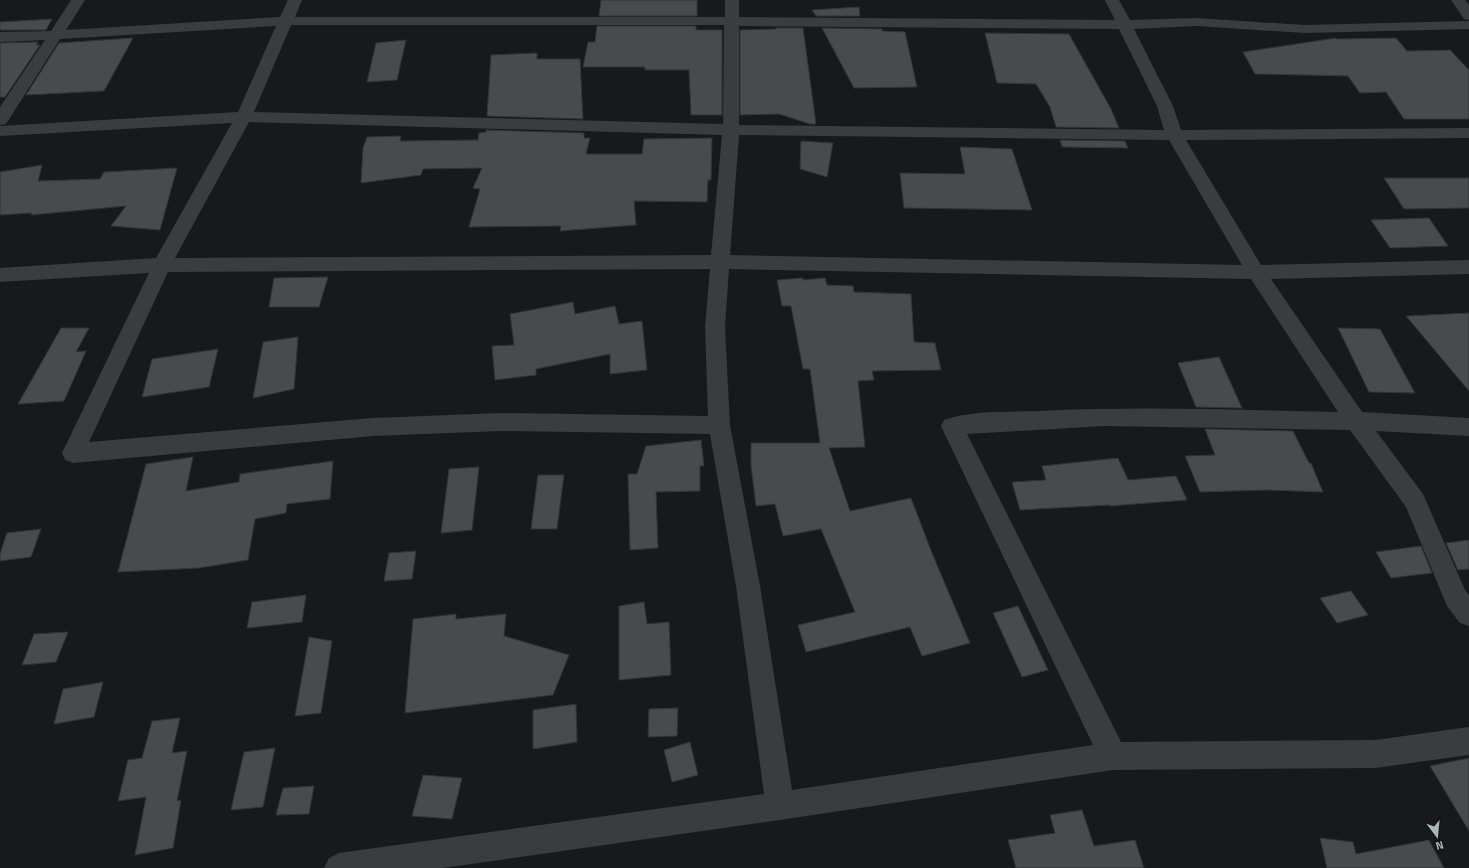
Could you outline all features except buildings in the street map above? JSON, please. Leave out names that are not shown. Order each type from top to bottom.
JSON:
[{"type":"street","points":[[0,120],[78,0]]},
{"type":"street","points":[[295,0],[244,117],[162,265],[73,453],[373,427],[500,422],[719,425]]},
{"type":"street","points":[[732,0],[731,130],[714,327],[719,425],[748,586],[780,806]]},
{"type":"street","points":[[1112,0],[1165,106],[1174,135],[1256,272],[1356,421],[1415,501],[1456,598],[1469,614]]},
{"type":"street","points":[[1458,0],[1469,16]]},
{"type":"street","points":[[0,37],[55,36],[285,21],[732,21],[1124,24],[1196,22],[1305,29],[1469,25]]},
{"type":"street","points":[[0,131],[244,117],[731,130],[1174,135],[1469,132]]},
{"type":"street","points":[[0,275],[162,265],[720,262],[1256,272],[1469,267]]},
{"type":"street","points":[[1113,756],[952,426],[990,422],[1104,417],[1356,421],[1469,427]]},
{"type":"street","points":[[345,867],[780,806],[1113,756],[1375,754],[1469,741]]}]
